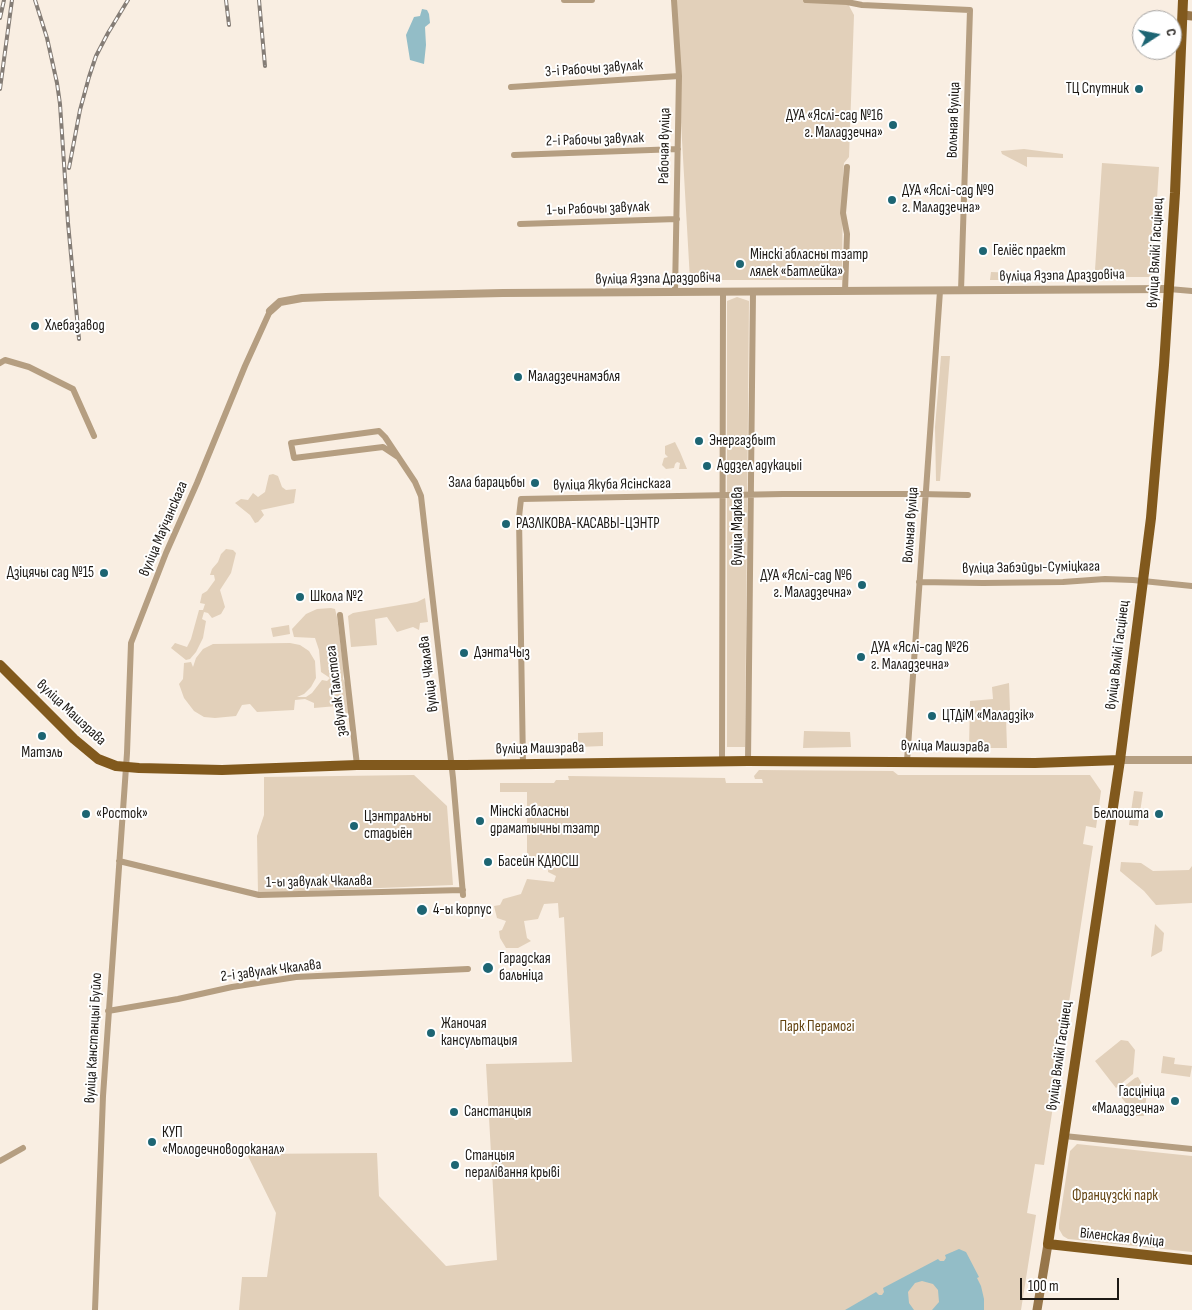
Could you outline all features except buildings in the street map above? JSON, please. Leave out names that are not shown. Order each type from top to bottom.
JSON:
[{"type":"main road","name":"вуліца Вялікі Гасцінец","points":[[1037,1310],[1120,760],[1143,581],[1162,401],[1187,16],[1184,0]]},
{"type":"main road","name":"вуліца Машэрава","points":[[0,665],[88,751],[108,764],[126,767],[222,770],[358,765],[748,760],[1035,763],[1120,760]]},
{"type":"main road","name":"Віленская вуліца","points":[[1048,1244],[1192,1260]]},
{"type":"street","points":[[564,0],[592,0]]},
{"type":"street","name":"Рабочая вуліца","points":[[674,0],[679,76],[676,292]]},
{"type":"street","name":"Вольная вуліца","points":[[806,0],[847,2],[862,5],[970,10],[961,291]]},
{"type":"street","name":"3-і Рабочы завулак","points":[[511,87],[679,76]]},
{"type":"street","name":"2-і Рабочы завулак","points":[[514,155],[678,149]]},
{"type":"street","points":[[845,290],[847,234],[843,213],[848,166]]},
{"type":"street","name":"1-ы Рабочы завулак","points":[[520,224],[677,219]]},
{"type":"street","points":[[1169,289],[1192,291]]},
{"type":"street","name":"вуліца Язэпа Драздовіча","points":[[270,311],[280,302],[310,298],[475,294],[845,290],[1169,289]]},
{"type":"street","name":"Вольная вуліца","points":[[907,761],[940,290]]},
{"type":"street","name":"вуліца Маркава","points":[[722,761],[724,292]]},
{"type":"street","name":"вуліца Маркава","points":[[748,760],[753,292]]},
{"type":"street","name":"вуліца Маўчанскага","points":[[126,767],[131,644],[166,553],[270,311]]},
{"type":"street","points":[[0,363],[5,360],[29,367],[73,390],[94,436]]},
{"type":"street","name":"вуліца Чкалава","points":[[398,457],[383,447],[294,458],[291,443],[379,431],[398,457],[415,482],[421,496],[452,765],[463,892]]},
{"type":"street","name":"вуліца Якуба Ясінскага","points":[[523,764],[519,534],[521,499],[751,495],[968,495]]},
{"type":"street","name":"вуліца Забэйды-Суміцкага","points":[[919,582],[992,583],[1105,579],[1192,586]]},
{"type":"street","name":"завулак Талстога","points":[[340,615],[358,765]]},
{"type":"street","points":[[1120,760],[1192,760]]},
{"type":"street","name":"вуліца Канстанцыі Буйло","points":[[95,1310],[103,1096],[126,767]]},
{"type":"street","name":"1-ы завулак Чкалава","points":[[119,861],[259,896],[463,892]]},
{"type":"street","name":"2-і завулак Чкалава","points":[[108,1011],[232,987],[296,977],[468,969]]},
{"type":"street","points":[[1064,1136],[1192,1150]]},
{"type":"street","points":[[0,1162],[23,1148]]},
{"type":"green space","points":[[674,0],[806,0],[847,2],[854,15],[849,157],[844,163],[843,174],[842,280],[690,280]]},
{"type":"green space","points":[[1024,149],[1063,154],[1063,158],[1027,157],[1027,167],[1002,154],[1001,151]]},
{"type":"green space","points":[[1102,163],[1159,167],[1152,277],[1102,277],[1095,270]]},
{"type":"green space","points":[[991,272],[1019,273],[1018,280],[990,280]]},
{"type":"green space","points":[[737,297],[749,301],[745,747],[727,747],[727,301]]},
{"type":"green space","points":[[941,356],[950,356],[940,481],[936,481],[935,427]]},
{"type":"green space","points":[[675,442],[687,469],[679,469],[680,463],[677,462],[674,468],[666,469],[662,465],[664,458],[668,457],[665,454],[665,446]]},
{"type":"green space","points":[[269,475],[278,476],[282,487],[286,490],[296,489],[294,503],[261,510],[264,515],[255,523],[250,515],[235,503],[241,499],[248,500],[253,493],[258,497],[265,492]]},
{"type":"green space","points":[[226,549],[233,550],[236,553],[231,573],[220,590],[225,607],[221,614],[212,618],[208,613],[204,612],[202,619],[206,621],[203,638],[196,652],[190,659],[186,660],[171,648],[175,643],[187,647],[199,610],[203,610],[205,604],[200,603],[202,594],[207,591],[215,580],[214,575],[210,575],[212,569]]},
{"type":"green space","points":[[425,598],[428,622],[420,623],[419,630],[413,627],[397,632],[387,617],[375,619],[377,645],[351,647],[348,616],[353,613],[417,602]]},
{"type":"green space","points":[[317,609],[335,609],[337,617],[344,671],[343,679],[347,686],[349,713],[343,713],[337,706],[314,708],[314,703],[305,699],[295,700],[294,710],[257,712],[250,704],[242,705],[236,716],[204,717],[194,711],[184,698],[179,684],[183,679],[184,663],[191,662],[193,667],[196,658],[203,649],[213,644],[290,643],[300,645],[309,651],[315,661],[316,678],[304,694],[297,697],[306,697],[312,693],[322,680],[327,681],[330,678],[321,672],[319,650],[315,638],[294,637],[292,629],[306,614]]},
{"type":"green space","points":[[289,625],[290,634],[273,637],[271,628]]},
{"type":"green space","points":[[1009,683],[1010,710],[1006,717],[1007,748],[969,748],[970,701],[993,699],[992,687]]},
{"type":"green space","points":[[804,731],[850,732],[851,747],[803,748]]},
{"type":"green space","points":[[603,732],[603,746],[578,747],[578,733]]},
{"type":"green space","name":"Парк Перамогі","points":[[759,770],[893,771],[898,775],[1090,775],[1101,791],[1096,828],[1086,826],[1083,844],[1093,846],[1044,1165],[1035,1164],[1027,1213],[1036,1215],[1021,1310],[239,1310],[242,1277],[267,1277],[276,1213],[247,1154],[377,1153],[379,1196],[446,1266],[497,1260],[486,1064],[572,1062],[564,917],[559,918],[558,903],[544,904],[538,919],[524,921],[527,938],[531,941],[518,948],[506,948],[500,938],[499,931],[502,930],[506,921],[497,918],[494,906],[500,905],[503,899],[521,894],[527,879],[554,882],[556,876],[548,872],[549,860],[527,860],[527,792],[500,792],[500,783],[554,783],[556,780],[569,780],[568,776],[725,778],[726,783],[763,783],[762,779],[755,779],[754,776]]},
{"type":"green space","name":"Цэнтральны стадыён","points":[[414,775],[447,806],[453,885],[258,893],[257,836],[264,815],[264,777]]},
{"type":"green space","points":[[1134,791],[1143,792],[1138,826],[1129,825]]},
{"type":"green space","points":[[1121,862],[1141,863],[1153,871],[1189,870],[1192,866],[1192,903],[1156,905],[1144,891],[1120,871]]},
{"type":"green space","points":[[1155,924],[1164,933],[1162,951],[1151,957]]},
{"type":"green space","points":[[1121,1040],[1128,1041],[1135,1050],[1133,1074],[1116,1088],[1095,1061]]},
{"type":"green space","points":[[1163,1056],[1175,1058],[1174,1064],[1192,1066],[1190,1077],[1161,1073]]},
{"type":"green space","points":[[1138,1077],[1147,1092],[1144,1116],[1136,1116],[1117,1092]]},
{"type":"green space","name":"Французскі парк","points":[[1077,1144],[1192,1156],[1192,1252],[1068,1239],[1063,1236],[1059,1229],[1059,1224],[1070,1151]]},
{"type":"water","points":[[422,9],[427,10],[430,23],[425,27],[424,64],[410,60],[406,35],[414,17],[420,16]]},
{"type":"water","points":[[959,1249],[966,1252],[979,1277],[977,1278],[984,1299],[984,1310],[932,1310],[939,1302],[938,1290],[933,1284],[922,1281],[915,1283],[908,1292],[909,1303],[914,1310],[845,1310],[876,1292],[882,1295],[884,1292],[883,1288],[938,1259],[944,1261],[945,1255]]},
{"type":"railway","points":[[0,18],[4,0]]},
{"type":"railway","points":[[0,89],[12,0]]},
{"type":"railway","points":[[35,0],[47,38],[60,104],[68,223],[79,339]]},
{"type":"railway","points":[[69,168],[80,110],[96,56],[128,0]]},
{"type":"railway","points":[[226,0],[229,25]]},
{"type":"railway","points":[[259,0],[265,66]]},
{"type":"place","name":"ТЦ Спутник","points":[[1139,89]]},
{"type":"place","name":"ДУА «Яслі-сад №16 г. Маладзечна»","points":[[893,125]]},
{"type":"place","name":"ДУА «Яслі-сад №9 г. Маладзечна»","points":[[892,200]]},
{"type":"place","name":"Геліёс праект","points":[[983,251]]},
{"type":"place","name":"Мінскі абласны тэатр лялек «Батлейка»","points":[[740,264]]},
{"type":"place","name":"Хлебазавод","points":[[35,326]]},
{"type":"place","name":"Маладзечнамэбля","points":[[518,377]]},
{"type":"place","name":"Энергазбыт","points":[[699,441]]},
{"type":"place","name":"Аддзел адукацыі","points":[[707,466]]},
{"type":"place","name":"Зала барацьбы","points":[[535,483]]},
{"type":"place","name":"РАЗЛІКОВА-КАСАВЫ-ЦЭНТР","points":[[506,524]]},
{"type":"place","name":"Дзіцячы сад №15","points":[[104,573]]},
{"type":"place","name":"ДУА «Яслі-сад №6 г. Маладзечна»","points":[[862,585]]},
{"type":"place","name":"Школа №2","points":[[300,597]]},
{"type":"place","name":"ДэнтаЧыз","points":[[464,653]]},
{"type":"place","name":"ДУА «Яслі-сад №26 г. Маладзечна»","points":[[861,657]]},
{"type":"place","name":"ЦТДіМ «Маладзік»","points":[[932,716]]},
{"type":"place","name":"Матэль","points":[[42,736]]},
{"type":"place","name":"«Росток»","points":[[86,814]]},
{"type":"place","name":"Белпошта","points":[[1159,814]]},
{"type":"place","name":"Мінскі абласны драматычны тэатр","points":[[480,821]]},
{"type":"place","name":"Цэнтральны стадыён","points":[[354,826]]},
{"type":"place","name":"Басейн КДЮСШ","points":[[488,862]]},
{"type":"place","name":"4-ы корпус","points":[[422,910]]},
{"type":"place","name":"Гарадская бальніца","points":[[488,968]]},
{"type":"place","name":"Жаночая кансультацыя","points":[[431,1033]]},
{"type":"place","name":"Гасцініца «Маладзечна»","points":[[1175,1101]]},
{"type":"place","name":"Санстанцыя","points":[[454,1112]]},
{"type":"place","name":"КУП «Молодечноводоканал»","points":[[152,1142]]},
{"type":"place","name":"Станцыя пералівання крыві","points":[[455,1165]]}]
